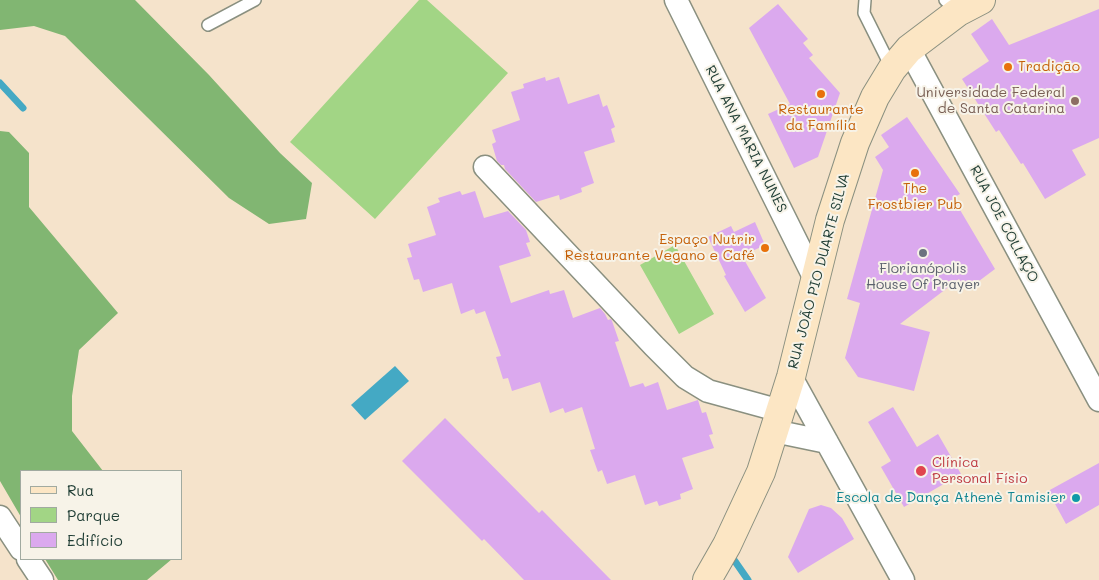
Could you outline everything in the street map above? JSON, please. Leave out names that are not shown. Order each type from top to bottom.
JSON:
[{"type":"main road","name":"RUA JOÃO PIO DUARTE SILVA","points":[[707,580],[727,545],[761,472],[791,377],[830,220],[855,143],[875,97],[900,59],[961,4]]},
{"type":"street","name":"RUA ANA MARIA NUNES","points":[[676,0],[815,279]]},
{"type":"street","name":"RUA JOE COLLAÇO","points":[[900,59],[1099,400]]},
{"type":"street","points":[[485,167],[685,378],[708,391],[827,442]]},
{"type":"street","points":[[791,377],[903,580]]},
{"type":"street","points":[[0,517],[20,547]]},
{"type":"street","points":[[29,560],[42,580]]},
{"type":"lane","points":[[208,25],[254,0]]},
{"type":"lane","points":[[865,0],[864,12],[900,59]]},
{"type":"green space","points":[[0,0],[135,0],[209,75],[280,153],[312,183],[306,219],[269,224],[229,198],[65,36],[34,26],[0,30]]},
{"type":"green space","points":[[419,0],[427,0],[508,73],[375,219],[290,142]]},
{"type":"green space","points":[[0,131],[9,132],[29,153],[29,207],[118,313],[79,350],[72,396],[72,431],[102,470],[20,470],[20,515],[0,481]]},
{"type":"green space","points":[[675,245],[714,314],[679,334],[640,265]]},
{"type":"green space","points":[[46,560],[171,560],[147,580],[58,580]]},
{"type":"water","points":[[395,366],[409,381],[365,420],[351,405]]},
{"type":"building","points":[[778,4],[808,39],[803,43],[813,55],[809,58],[840,93],[818,157],[794,168],[768,114],[790,104],[749,28]]},
{"type":"building","points":[[1099,9],[1099,138],[1072,150],[1086,175],[1045,199],[1023,163],[1021,164],[999,130],[996,132],[962,79],[989,61],[971,34],[992,19],[1009,45]]},
{"type":"building","points":[[545,77],[546,81],[559,77],[568,104],[599,94],[603,107],[607,105],[615,127],[611,129],[615,142],[584,152],[594,183],[581,188],[582,192],[560,200],[559,195],[536,202],[505,169],[504,165],[497,161],[492,144],[496,142],[492,130],[520,120],[511,92],[524,88],[523,84]]},
{"type":"building","points":[[907,117],[960,194],[953,198],[995,269],[967,290],[959,279],[900,324],[930,332],[914,391],[858,377],[845,358],[860,303],[847,299],[883,170],[875,157],[889,147],[881,135]]},
{"type":"building","points":[[460,191],[462,195],[475,191],[484,218],[508,211],[526,230],[530,242],[526,243],[531,256],[499,266],[511,303],[549,290],[550,294],[564,290],[573,318],[600,308],[608,320],[611,319],[612,321],[619,341],[615,342],[630,387],[643,383],[645,387],[658,382],[667,410],[698,400],[702,413],[706,412],[713,434],[709,435],[714,448],[682,458],[693,489],[680,494],[681,499],[659,506],[657,501],[645,505],[635,475],[607,484],[602,470],[598,472],[590,450],[595,449],[582,407],[565,413],[563,408],[550,413],[540,382],[512,391],[508,378],[503,379],[496,357],[501,356],[485,311],[476,314],[474,309],[461,314],[452,283],[423,292],[419,279],[414,280],[407,258],[412,257],[408,244],[436,235],[427,207],[440,202],[438,198]]},
{"type":"building","points":[[755,222],[765,245],[742,256],[766,298],[745,312],[724,276],[726,275],[708,237],[731,226],[734,232]]},
{"type":"building","name":"Clínica Personal Físio","points":[[893,407],[917,447],[938,434],[961,474],[904,507],[881,467],[891,461],[868,422]]},
{"type":"building","points":[[445,418],[539,513],[542,510],[611,580],[524,580],[484,539],[482,541],[402,461]]},
{"type":"building","name":"Escola de Dança Athenè Tamisier","points":[[1099,463],[1099,505],[1066,524],[1048,491]]},
{"type":"building","points":[[821,505],[831,508],[842,518],[854,539],[798,573],[788,557],[809,509]]},
{"type":"waterway","points":[[0,83],[23,108]]},
{"type":"waterway","points":[[732,557],[748,580]]},
{"type":"place","name":"Tradição","points":[[1008,67]]},
{"type":"place","name":"Restaurante da Família","points":[[821,94]]},
{"type":"place","name":"Universidade Federal de Santa Catarina","points":[[1075,101]]},
{"type":"place","name":"The Frostbier Pub","points":[[915,173]]},
{"type":"place","name":"Espaço Nutrir Restaurante Vegano e Café","points":[[765,248]]},
{"type":"place","name":"Florianópolis House Of Prayer","points":[[923,253]]},
{"type":"place","name":"Clínica Personal Físio","points":[[921,471]]},
{"type":"place","name":"Escola de Dança Athenè Tamisier","points":[[1076,498]]}]
